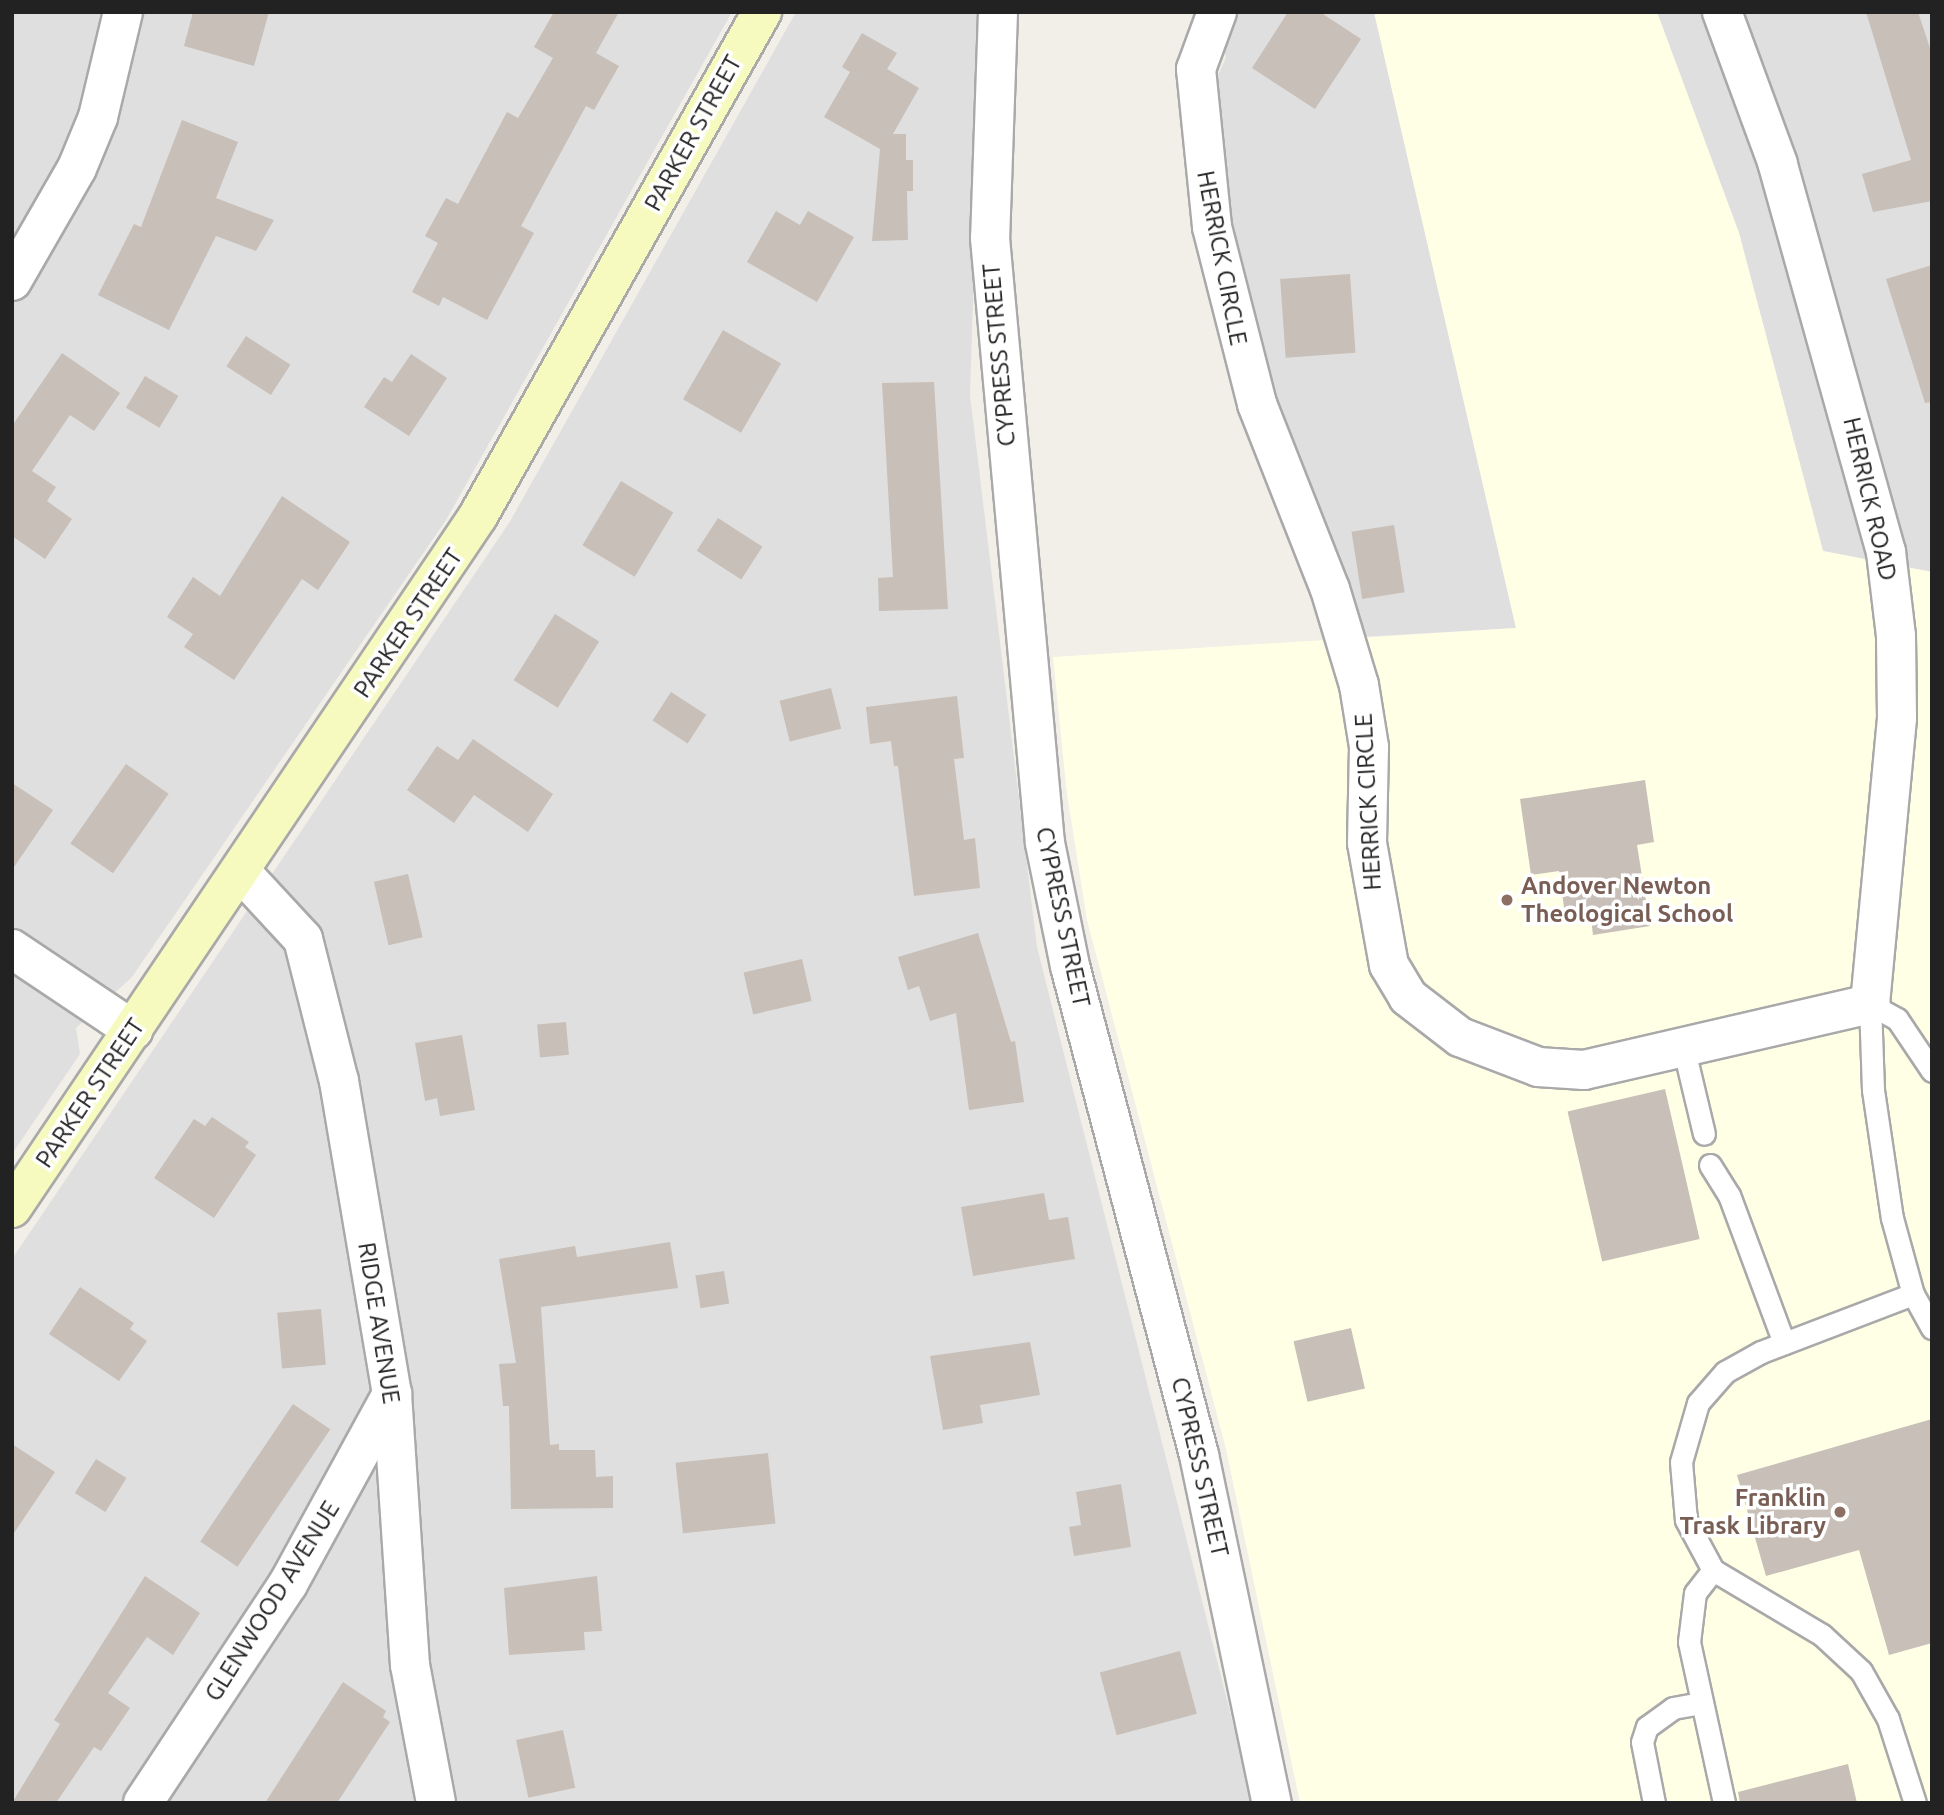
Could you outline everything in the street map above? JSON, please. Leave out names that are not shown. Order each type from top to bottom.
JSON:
[{"type":"main road","name":"PARKER STREET","points":[[12,1208],[478,516],[762,12]]},
{"type":"street","points":[[12,281],[77,168],[98,117],[123,12]]},
{"type":"street","name":"CYPRESS STREET","points":[[998,12],[990,237],[1045,843],[1070,966],[1199,1455],[1272,1803]]},
{"type":"street","name":"HERRICK CIRCLE","points":[[1217,12],[1196,69],[1212,227],[1257,404],[1330,589],[1359,685],[1369,747],[1367,843],[1389,965],[1423,1012],[1460,1037],[1507,1058],[1584,1070],[1684,1050],[1870,1004]]},
{"type":"street","name":"HERRICK ROAD","points":[[1722,12],[1778,164],[1886,552],[1896,636],[1897,718],[1870,1004]]},
{"type":"street","name":"RIDGE AVENUE","points":[[240,871],[303,939],[340,1081],[392,1394],[410,1665],[436,1803]]},
{"type":"street","points":[[12,950],[133,1030]]},
{"type":"street","name":"GLENWOOD AVENUE","points":[[143,1803],[288,1584],[392,1394]]},
{"type":"lane","points":[[1870,1004],[1897,1019],[1932,1070]]},
{"type":"lane","points":[[1870,1004],[1883,1174],[1913,1294],[1932,1328]]},
{"type":"lane","points":[[1684,1050],[1704,1134]]},
{"type":"lane","points":[[1710,1165],[1729,1195],[1784,1343]]},
{"type":"lane","points":[[1913,1294],[1784,1343],[1725,1372],[1689,1422],[1682,1497],[1693,1539],[1713,1570],[1822,1635],[1861,1671],[1888,1719],[1915,1803]]},
{"type":"lane","points":[[1713,1570],[1695,1593],[1689,1625],[1702,1703],[1724,1803]]},
{"type":"lane","points":[[1654,1803],[1642,1742],[1647,1727],[1673,1708],[1702,1703]]},
{"type":"shaded area","points":[[12,12],[732,12],[446,520],[132,977],[76,1028],[80,1054],[12,1154]]},
{"type":"shaded area","points":[[796,12],[982,12],[970,395],[1037,947],[1253,1803],[12,1803],[12,1259],[509,523]]},
{"type":"shaded area","points":[[1215,12],[1374,12],[1516,628],[1359,637],[1249,337],[1210,92],[1226,58]]},
{"type":"shaded area","name":"Andover Newton Theological School","points":[[1374,12],[1657,12],[1739,233],[1823,551],[1932,572],[1932,1803],[1300,1803],[1226,1449],[1087,920],[1067,794],[1053,657],[1516,628]]},
{"type":"shaded area","points":[[1657,12],[1932,12],[1932,572],[1823,551],[1739,233]]},
{"type":"building","points":[[193,12],[269,12],[254,66],[184,46]]},
{"type":"building","points":[[554,12],[619,12],[596,53],[619,66],[594,110],[586,106],[521,226],[534,233],[487,320],[443,297],[439,306],[412,292],[438,243],[425,236],[446,198],[458,204],[507,112],[518,118],[553,58],[534,47]]},
{"type":"building","points":[[1288,12],[1320,12],[1361,39],[1315,109],[1252,68]]},
{"type":"building","points":[[1866,12],[1918,12],[1932,54],[1932,201],[1873,212],[1862,174],[1911,160]]},
{"type":"building","points":[[862,33],[897,53],[887,69],[919,88],[893,134],[906,134],[906,160],[913,160],[913,191],[907,191],[908,240],[872,241],[880,149],[824,117],[850,72],[842,67]]},
{"type":"building","points":[[182,120],[238,142],[216,198],[274,220],[256,251],[216,236],[169,330],[98,295],[134,224],[141,227]]},
{"type":"building","points":[[776,211],[800,225],[808,211],[854,237],[817,302],[747,262]]},
{"type":"building","points":[[1932,265],[1932,402],[1925,403],[1886,279]]},
{"type":"building","points":[[1350,274],[1356,353],[1286,358],[1280,279]]},
{"type":"building","points":[[723,330],[781,363],[741,433],[683,399]]},
{"type":"building","points":[[246,336],[290,365],[271,395],[226,366]]},
{"type":"building","points":[[62,353],[120,393],[94,431],[70,415],[32,471],[56,487],[47,501],[72,519],[45,559],[12,536],[12,426]]},
{"type":"building","points":[[411,354],[447,378],[409,436],[364,407],[384,377],[392,382]]},
{"type":"building","points":[[145,376],[178,396],[159,428],[126,408]]},
{"type":"building","points":[[934,382],[948,609],[879,611],[878,578],[893,577],[882,383]]},
{"type":"building","points":[[621,481],[673,512],[635,577],[582,545]]},
{"type":"building","points":[[282,496],[350,542],[318,590],[302,579],[234,680],[184,647],[193,634],[167,617],[193,577],[220,596]]},
{"type":"building","points":[[718,518],[762,547],[741,580],[697,551]]},
{"type":"building","points":[[1394,525],[1405,592],[1362,599],[1352,532]]},
{"type":"building","points":[[555,614],[599,642],[558,708],[514,680]]},
{"type":"building","points":[[831,688],[841,729],[790,742],[780,701]]},
{"type":"building","points":[[671,692],[706,715],[688,743],[652,721]]},
{"type":"building","points":[[957,696],[964,758],[954,759],[964,840],[975,838],[980,888],[914,896],[898,766],[894,766],[891,741],[870,744],[866,707]]},
{"type":"building","points":[[473,739],[553,794],[528,832],[474,795],[454,823],[407,790],[437,746],[458,760]]},
{"type":"building","points":[[126,764],[169,794],[113,873],[70,843]]},
{"type":"building","points":[[1645,780],[1654,842],[1637,845],[1650,926],[1593,935],[1591,919],[1566,922],[1559,871],[1531,875],[1520,799]]},
{"type":"building","points":[[12,783],[53,810],[12,870]]},
{"type":"building","points":[[408,874],[423,937],[389,945],[374,882]]},
{"type":"building","points":[[978,933],[1011,1042],[1015,1041],[1024,1102],[969,1110],[956,1013],[930,1021],[919,986],[908,990],[898,957]]},
{"type":"building","points":[[802,959],[812,1001],[753,1014],[744,972]]},
{"type":"building","points":[[566,1022],[569,1055],[540,1057],[537,1025]]},
{"type":"building","points":[[462,1035],[475,1110],[440,1116],[437,1098],[425,1101],[415,1043]]},
{"type":"building","points":[[1665,1089],[1700,1239],[1602,1262],[1568,1111]]},
{"type":"building","points":[[212,1117],[249,1142],[245,1147],[256,1155],[214,1218],[154,1178],[194,1119],[205,1126]]},
{"type":"building","points":[[1044,1193],[1049,1220],[1068,1217],[1075,1259],[973,1276],[961,1207]]},
{"type":"building","points":[[670,1242],[678,1288],[541,1307],[550,1445],[559,1444],[559,1450],[595,1450],[596,1477],[613,1476],[613,1508],[511,1509],[509,1406],[503,1406],[499,1364],[516,1363],[499,1259],[575,1246],[577,1257]]},
{"type":"building","points":[[724,1271],[729,1304],[701,1308],[695,1276]]},
{"type":"building","points":[[80,1287],[134,1323],[130,1329],[147,1341],[119,1381],[49,1334]]},
{"type":"building","points":[[321,1309],[326,1365],[282,1369],[277,1313]]},
{"type":"building","points":[[1351,1328],[1365,1388],[1307,1402],[1294,1341]]},
{"type":"building","points":[[1030,1342],[1040,1395],[980,1405],[983,1423],[943,1430],[930,1356]]},
{"type":"building","points":[[293,1404],[330,1429],[237,1567],[200,1542]]},
{"type":"building","name":"Franklin Trask Library","points":[[1932,1419],[1932,1643],[1889,1655],[1859,1550],[1766,1576],[1737,1475]]},
{"type":"building","points":[[12,1444],[55,1472],[12,1536]]},
{"type":"building","points":[[768,1453],[775,1524],[683,1533],[676,1463]]},
{"type":"building","points":[[96,1459],[127,1478],[105,1512],[75,1493]]},
{"type":"building","points":[[1121,1484],[1131,1547],[1074,1556],[1069,1527],[1081,1525],[1076,1492]]},
{"type":"building","points":[[145,1576],[200,1613],[173,1655],[147,1637],[108,1693],[130,1708],[101,1751],[94,1747],[56,1803],[12,1803],[60,1724],[54,1720]]},
{"type":"building","points":[[597,1576],[602,1631],[584,1632],[585,1650],[509,1655],[504,1588]]},
{"type":"building","points":[[1180,1651],[1197,1714],[1117,1735],[1100,1672]]},
{"type":"building","points":[[343,1682],[386,1711],[383,1717],[390,1722],[337,1803],[265,1803]]},
{"type":"building","points":[[563,1730],[575,1788],[528,1798],[516,1740]]},
{"type":"building","points":[[1848,1764],[1857,1803],[1740,1803],[1738,1792]]},
{"type":"place","name":"Andover Newton Theological School","points":[[1507,900]]},
{"type":"place","name":"Franklin Trask Library","points":[[1840,1512]]}]
